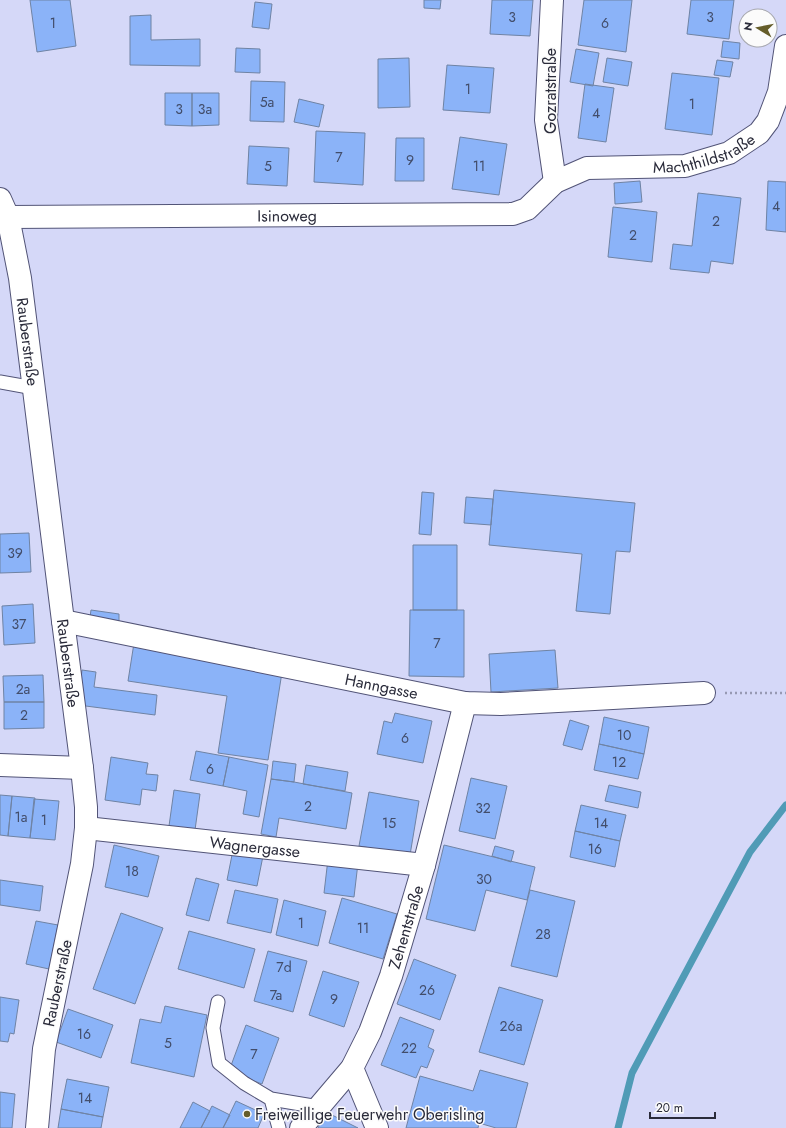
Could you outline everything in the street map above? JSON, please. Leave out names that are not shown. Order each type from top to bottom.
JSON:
[{"type":"street","name":"Gozratstraße","points":[[552,0],[546,120],[555,182]]},
{"type":"street","name":"Machthildstraße","points":[[555,182],[587,168],[685,166],[729,153],[759,133],[768,121],[779,92],[786,46]]},
{"type":"street","name":"Isinoweg","points":[[4,208],[513,214],[527,209],[555,182]]},
{"type":"street","name":"Rauberstraße","points":[[4,208],[20,278],[86,807],[86,828],[82,864],[44,1049],[37,1128]]},
{"type":"street","name":"Hanngasse","points":[[63,621],[465,703],[501,704],[704,693]]},
{"type":"street","name":"Zehentstraße","points":[[301,1128],[352,1068],[370,1032],[391,976],[424,866],[465,703]]},
{"type":"street","points":[[0,765],[82,768]]},
{"type":"street","name":"Wagnergasse","points":[[86,828],[424,866]]},
{"type":"street","points":[[352,1068],[377,1128]]},
{"type":"lane","points":[[0,382],[34,388]]},
{"type":"lane","points":[[218,1002],[213,1028],[219,1063],[244,1083],[271,1099],[319,1107]]},
{"type":"lane","points":[[271,1099],[279,1128]]},
{"type":"path","points":[[704,693],[786,693]]},
{"type":"building","points":[[30,0],[70,0],[76,46],[37,52]]},
{"type":"building","points":[[424,0],[441,0],[440,9],[424,8]]},
{"type":"building","points":[[492,0],[533,0],[530,36],[490,34]]},
{"type":"building","points":[[584,0],[632,0],[626,52],[578,45]]},
{"type":"building","points":[[691,0],[734,0],[729,39],[687,34]]},
{"type":"building","points":[[255,2],[272,4],[269,29],[252,27]]},
{"type":"building","points":[[151,15],[151,40],[200,39],[200,66],[130,65],[130,16]]},
{"type":"building","points":[[723,41],[738,43],[738,48],[740,48],[739,59],[721,57]]},
{"type":"building","points":[[236,48],[260,49],[260,73],[235,72]]},
{"type":"building","points":[[576,49],[599,53],[593,86],[570,82]]},
{"type":"building","points":[[409,58],[410,107],[378,108],[378,59]]},
{"type":"building","points":[[607,58],[632,62],[628,86],[603,82]]},
{"type":"building","points":[[717,60],[733,62],[730,77],[714,75]]},
{"type":"building","points":[[447,65],[494,68],[490,113],[443,110]]},
{"type":"building","points":[[672,73],[719,78],[712,135],[665,129]]},
{"type":"building","points":[[251,81],[285,82],[284,122],[250,121]]},
{"type":"building","points":[[585,84],[614,88],[606,142],[578,138]]},
{"type":"building","points":[[165,93],[192,93],[192,126],[165,125]]},
{"type":"building","points":[[192,93],[219,93],[219,125],[192,126]]},
{"type":"building","points":[[299,99],[324,105],[319,127],[294,122]]},
{"type":"building","points":[[316,131],[365,133],[363,185],[314,182]]},
{"type":"building","points":[[460,137],[507,144],[499,195],[452,189]]},
{"type":"building","points":[[396,138],[424,138],[424,181],[395,181]]},
{"type":"building","points":[[249,146],[289,148],[287,186],[247,184]]},
{"type":"building","points":[[640,181],[642,202],[615,204],[614,183]]},
{"type":"building","points":[[768,181],[786,182],[786,232],[766,230]]},
{"type":"building","points":[[698,193],[741,198],[733,264],[711,261],[709,273],[670,269],[673,244],[692,246]]},
{"type":"building","points":[[613,207],[657,212],[652,262],[608,257]]},
{"type":"building","points":[[494,490],[635,503],[630,552],[616,551],[610,614],[576,611],[582,554],[489,545]]},
{"type":"building","points":[[422,492],[434,493],[431,535],[419,534]]},
{"type":"building","points":[[466,497],[493,499],[491,525],[464,523]]},
{"type":"building","points":[[29,533],[31,572],[0,573],[0,534]]},
{"type":"building","points":[[413,545],[457,545],[457,610],[413,610]]},
{"type":"building","points":[[33,604],[35,643],[4,645],[2,606]]},
{"type":"building","points":[[91,610],[119,614],[119,621],[90,617]]},
{"type":"building","points":[[410,610],[464,610],[464,677],[409,676]]},
{"type":"building","points":[[134,643],[283,666],[268,760],[218,753],[227,696],[128,681]]},
{"type":"building","points":[[555,650],[558,688],[491,692],[489,654]]},
{"type":"building","points":[[82,670],[96,672],[94,687],[157,695],[155,715],[78,705]]},
{"type":"building","points":[[43,675],[44,702],[4,702],[3,676]]},
{"type":"building","points":[[4,702],[44,702],[44,728],[4,729]]},
{"type":"building","points":[[395,713],[432,721],[423,763],[377,754],[384,721],[392,723]]},
{"type":"building","points":[[604,717],[649,727],[644,754],[599,744]]},
{"type":"building","points":[[570,720],[589,726],[582,750],[563,745]]},
{"type":"building","points":[[599,744],[644,754],[638,779],[594,770]]},
{"type":"building","points":[[196,751],[229,757],[223,786],[190,780]]},
{"type":"building","points":[[111,757],[148,763],[146,774],[158,775],[156,791],[142,789],[140,805],[105,800]]},
{"type":"building","points":[[229,757],[268,765],[259,817],[243,814],[247,791],[223,786]]},
{"type":"building","points":[[273,761],[296,764],[294,782],[271,779]]},
{"type":"building","points":[[306,765],[348,772],[345,791],[303,784]]},
{"type":"building","points":[[471,778],[507,786],[495,839],[459,831]]},
{"type":"building","points":[[271,779],[352,793],[346,829],[279,818],[276,837],[261,834]]},
{"type":"building","points":[[609,785],[641,792],[638,808],[605,801]]},
{"type":"building","points":[[174,790],[200,794],[195,830],[169,826]]},
{"type":"building","points":[[369,792],[419,801],[410,855],[359,846]]},
{"type":"building","points":[[0,795],[12,796],[8,836],[0,835]]},
{"type":"building","points":[[12,796],[35,798],[30,838],[8,836]]},
{"type":"building","points":[[34,799],[59,801],[55,840],[30,838]]},
{"type":"building","points":[[581,805],[626,815],[620,841],[575,831]]},
{"type":"building","points":[[575,831],[620,841],[615,867],[570,857]]},
{"type":"building","points":[[114,845],[159,856],[148,897],[105,887]]},
{"type":"building","points":[[444,845],[535,867],[527,900],[486,890],[475,931],[426,919]]},
{"type":"building","points":[[495,846],[514,851],[511,862],[492,856]]},
{"type":"building","points":[[233,850],[263,856],[257,886],[227,880]]},
{"type":"building","points":[[328,859],[358,863],[354,897],[324,893]]},
{"type":"building","points":[[196,878],[219,884],[209,921],[186,915]]},
{"type":"building","points":[[0,880],[43,886],[40,911],[0,905]]},
{"type":"building","points":[[235,890],[278,899],[271,933],[227,923]]},
{"type":"building","points":[[530,890],[575,901],[557,977],[511,966]]},
{"type":"building","points":[[342,898],[397,914],[383,959],[329,943]]},
{"type":"building","points":[[284,900],[326,911],[318,946],[276,935]]},
{"type":"building","points":[[121,913],[163,928],[135,1004],[93,989]]},
{"type":"building","points":[[36,921],[58,925],[49,969],[26,964]]},
{"type":"building","points":[[189,931],[255,949],[244,988],[178,969]]},
{"type":"building","points":[[268,951],[307,961],[293,1012],[254,1001]]},
{"type":"building","points":[[414,959],[456,975],[440,1020],[397,1004]]},
{"type":"building","points":[[323,971],[359,982],[344,1027],[309,1015]]},
{"type":"building","points":[[499,987],[543,1000],[524,1065],[479,1052]]},
{"type":"building","points":[[0,997],[19,1000],[14,1034],[10,1033],[8,1042],[0,1041]]},
{"type":"building","points":[[165,1006],[207,1015],[194,1077],[131,1063],[140,1019],[161,1023]]},
{"type":"building","points":[[68,1009],[113,1025],[101,1058],[56,1042]]},
{"type":"building","points":[[400,1017],[434,1030],[428,1047],[434,1050],[427,1068],[421,1066],[416,1078],[381,1065]]},
{"type":"building","points":[[246,1025],[279,1038],[262,1084],[229,1071]]},
{"type":"building","points":[[480,1070],[528,1083],[516,1128],[496,1128],[479,1123],[478,1128],[406,1128],[420,1076],[473,1091]]},
{"type":"building","points":[[67,1079],[109,1087],[103,1117],[61,1109]]},
{"type":"building","points":[[0,1092],[15,1094],[12,1128],[0,1128]]},
{"type":"building","name":"Freiweillige Feuerwehr Oberisling","points":[[236,1101],[264,1114],[258,1128],[223,1128]]},
{"type":"building","points":[[193,1102],[210,1111],[201,1128],[180,1128]]},
{"type":"building","points":[[212,1106],[230,1115],[223,1128],[201,1128]]},
{"type":"building","points":[[61,1109],[103,1117],[101,1128],[58,1128]]},
{"type":"building","points":[[326,1112],[358,1128],[318,1128]]},
{"type":"waterway","points":[[618,1128],[632,1073],[750,852],[786,805]]},
{"type":"place","name":"Freiweillige Feuerwehr Oberisling","points":[[247,1114]]}]
